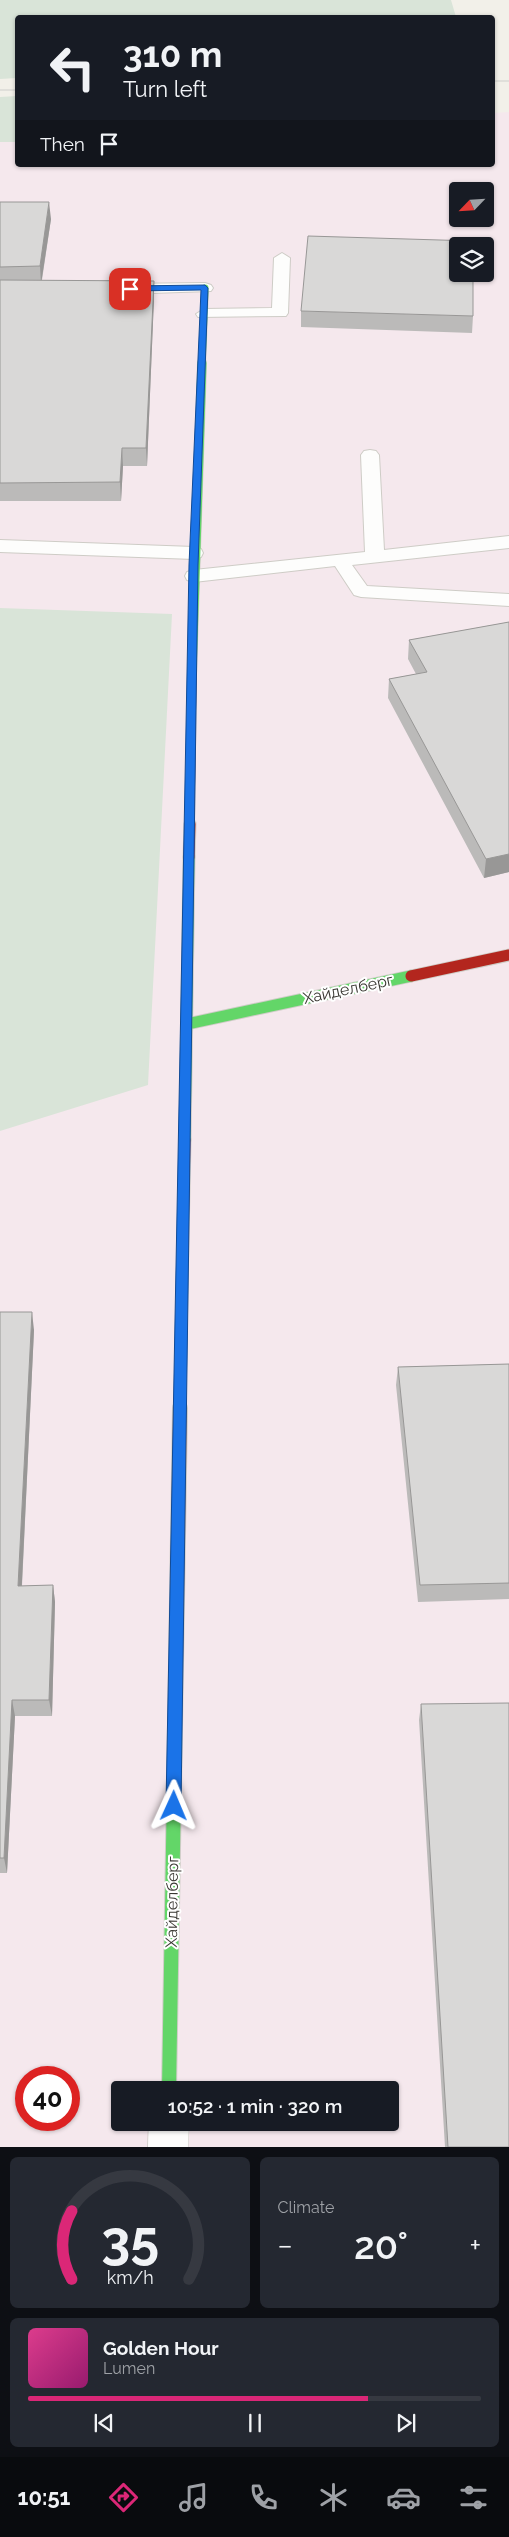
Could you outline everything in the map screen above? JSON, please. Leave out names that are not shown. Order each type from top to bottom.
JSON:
[{"type":"street","name":"Хайделберг","points":[[169,2081],[194,553],[205,288]]},
{"type":"street","name":"Хайделберг","points":[[187,1024],[509,955]]},
{"type":"street","points":[[168,2147],[169,2131]]},
{"type":"lane","points":[[204,314],[280,314],[282,258]]},
{"type":"lane","points":[[107,289],[205,288]]},
{"type":"lane","points":[[370,455],[375,556]]},
{"type":"lane","points":[[194,576],[509,542]]},
{"type":"lane","points":[[0,546],[194,553]]},
{"type":"lane","points":[[340,560],[361,591],[509,600]]},
{"type":"shaded area","points":[[0,0],[451,0],[455,15],[15,15],[15,78],[0,79]]},
{"type":"shaded area","points":[[15,96],[15,142],[0,142],[0,97]]},
{"type":"shaded area","points":[[509,112],[509,2147],[0,2147],[0,121],[15,121],[15,167],[495,167],[495,113]]},
{"type":"shaded area","points":[[0,608],[172,614],[148,1085],[0,1131]]},
{"type":"building","points":[[0,202],[49,202],[40,266],[0,267]]},
{"type":"building","points":[[308,236],[449,240],[449,282],[473,282],[473,316],[301,311]]},
{"type":"building","points":[[0,280],[154,281],[146,448],[122,448],[120,482],[0,483]]},
{"type":"building","points":[[509,622],[509,854],[486,859],[389,679],[427,672],[409,640]]},
{"type":"building","points":[[0,1312],[32,1312],[18,1586],[53,1585],[49,1700],[12,1700],[4,1858],[0,1858]]},
{"type":"building","points":[[509,1364],[509,1583],[420,1585],[398,1367]]},
{"type":"building","points":[[509,1703],[509,2147],[448,2147],[421,1704]]},
{"type":"tram line","points":[[495,81],[509,81]]},
{"type":"tram line","points":[[0,90],[15,90]]},
{"type":"traffic: fast","points":[[192,673],[194,565],[205,288]]},
{"type":"traffic: fast","points":[[185,1140],[189,857]]},
{"type":"traffic: fast","points":[[187,1024],[411,976]]},
{"type":"traffic: fast","points":[[169,2081],[175,1727]]},
{"type":"traffic: slow","points":[[175,1727],[181,1339]]},
{"type":"traffic: jam","points":[[189,857],[192,673]]},
{"type":"traffic: jam","points":[[411,976],[509,955]]},
{"type":"traffic: jam","points":[[181,1339],[185,1140]]},
{"type":"route","points":[[130,289],[205,288],[194,565],[174,1806]]}]
